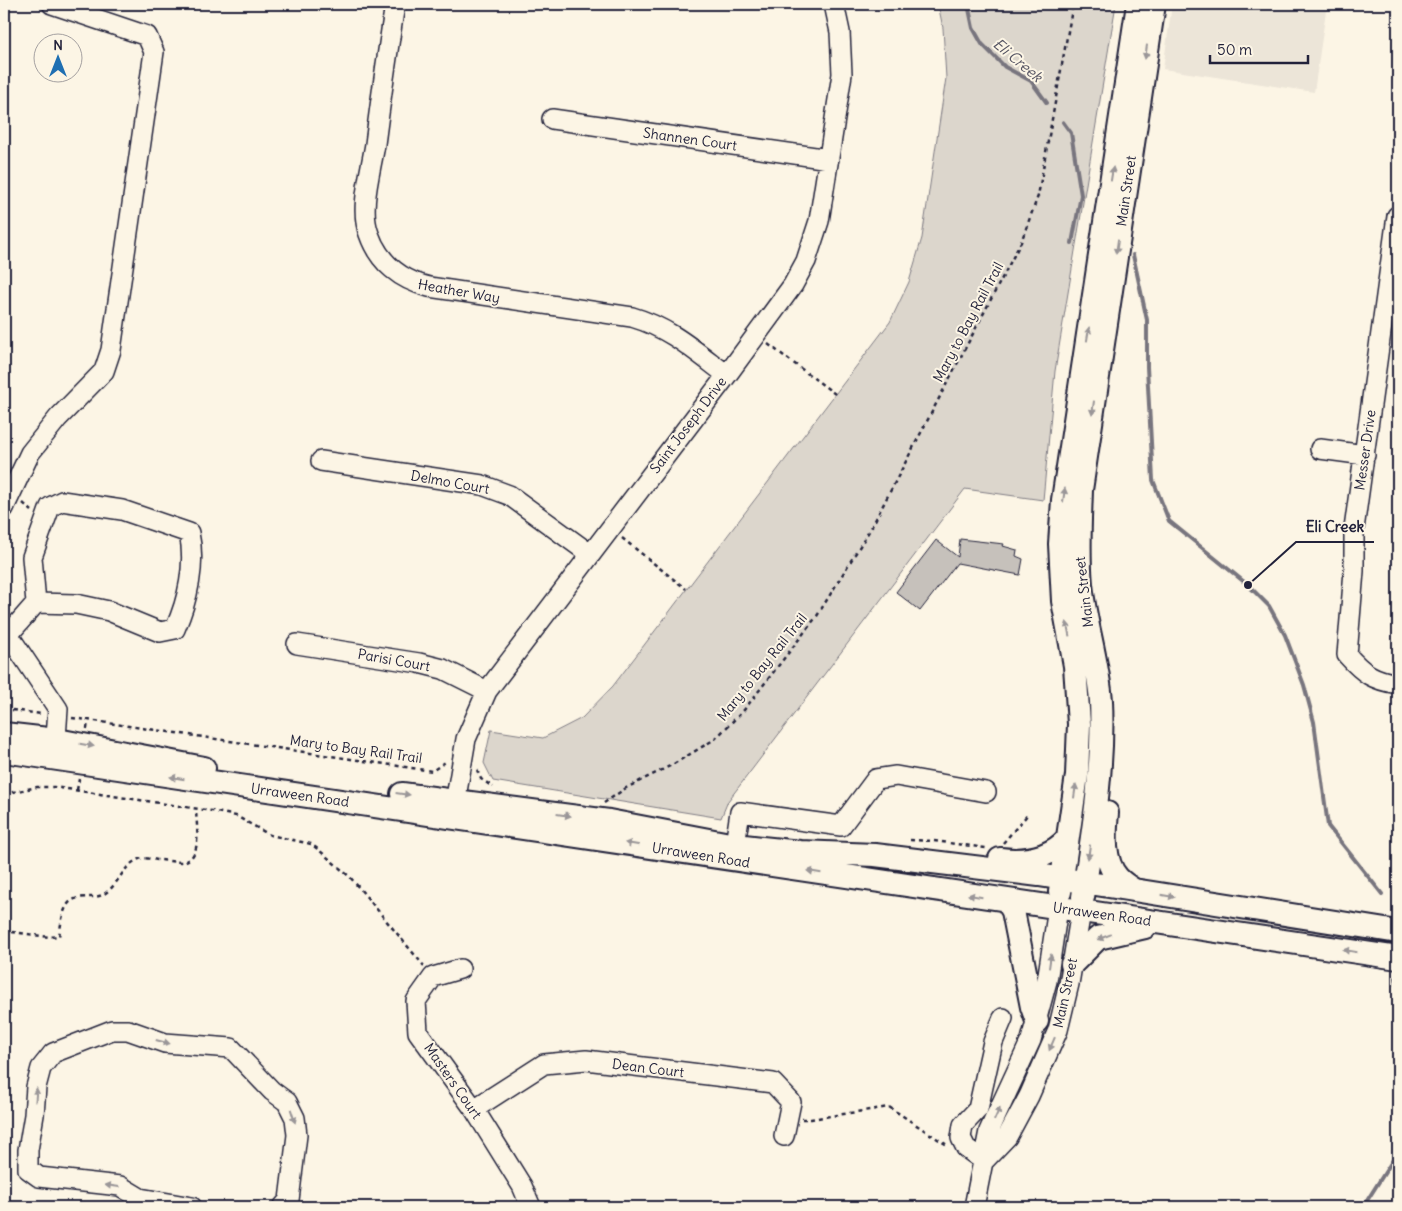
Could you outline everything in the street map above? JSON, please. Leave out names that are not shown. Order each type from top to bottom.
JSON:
[{"type":"main road","name":"Main Street","points":[[1058,908],[1077,775],[1079,724],[1075,666],[1063,600],[1060,544],[1063,500],[1138,4]]},
{"type":"main road","name":"Main Street","points":[[1081,911],[1099,785],[1102,733],[1100,698],[1081,577],[1079,543],[1081,490],[1154,4]]},
{"type":"main road","points":[[1090,635],[1108,664],[1112,707],[1113,743],[1106,831],[1107,850],[1117,878],[1134,890]]},
{"type":"main road","name":"Urraween Road","points":[[4,734],[55,749],[83,754],[454,808],[1007,901],[1398,958]]},
{"type":"main road","name":"Urraween Road","points":[[4,751],[55,749]]},
{"type":"main road","name":"Urraween Road","points":[[454,808],[609,821],[735,845],[800,852],[875,855],[1062,878],[1398,932]]},
{"type":"main road","points":[[875,855],[920,847],[1006,860],[1030,858],[1058,850],[1068,839]]},
{"type":"main road","points":[[1007,901],[1012,911],[1036,1021]]},
{"type":"main road","points":[[1072,964],[1098,938],[1125,930],[1168,924]]},
{"type":"street","points":[[4,508],[30,453],[104,370],[106,364],[112,340],[154,52],[147,36],[52,4]]},
{"type":"street","name":"Heather Way","points":[[395,4],[366,208],[368,234],[385,262],[398,275],[413,283],[429,287],[632,318],[652,323],[669,331],[727,375]]},
{"type":"street","name":"Saint Joseph Drive","points":[[454,808],[466,739],[486,691],[727,375],[793,285],[806,261],[819,221],[842,74],[840,32],[834,4]]},
{"type":"street","name":"Shannen Court","points":[[552,119],[829,159]]},
{"type":"street","name":"Messer Drive","points":[[1397,216],[1354,529],[1354,571],[1347,655],[1360,670],[1379,681],[1398,684]]},
{"type":"street","points":[[1320,449],[1365,455]]},
{"type":"street","name":"Delmo Court","points":[[321,461],[453,480],[496,490],[509,495],[590,554]]},
{"type":"street","points":[[36,603],[32,557],[50,507],[62,501],[122,510],[189,533],[193,549],[189,582],[182,613],[175,629],[160,632],[109,611],[76,604],[36,603],[6,632],[58,708],[55,749]]},
{"type":"street","name":"Parisi Court","points":[[297,644],[427,665],[443,669],[486,691]]},
{"type":"street","points":[[735,845],[740,812],[842,826],[876,779],[896,776],[986,792]]},
{"type":"street","name":"Main Street","points":[[974,1207],[990,1131],[1031,1040],[1047,981],[1058,908]]},
{"type":"street","name":"Main Street","points":[[984,1161],[1007,1137],[1045,1062],[1058,1030],[1081,911]]},
{"type":"street","points":[[433,977],[460,969]]},
{"type":"street","name":"Masters Court","points":[[433,977],[416,1001],[418,1032],[474,1109],[522,1186],[530,1207]]},
{"type":"street","points":[[984,1161],[966,1148],[962,1138],[963,1125],[978,1109],[993,1042],[1003,1018]]},
{"type":"street","points":[[192,1207],[140,1198],[120,1186],[39,1176],[28,1168],[28,1150],[34,1115],[36,1087],[41,1068],[53,1053],[112,1030],[128,1030],[165,1043],[231,1048],[272,1091],[288,1102],[295,1118],[297,1135],[289,1200],[283,1207]]},
{"type":"street","name":"Dean Court","points":[[474,1109],[544,1064],[586,1060],[774,1083],[791,1102],[784,1136]]},
{"type":"path","name":"Mary to Bay Rail Trail","points":[[594,802],[604,803],[626,788],[672,765],[715,739],[744,710],[817,616],[871,528],[1021,242],[1038,196],[1073,4]]},
{"type":"path","points":[[759,331],[766,336],[769,345],[835,394]]},
{"type":"path","points":[[612,526],[619,531],[625,542],[686,589]]},
{"type":"path","name":"Mary to Bay Rail Trail","points":[[77,790],[88,720],[432,770],[443,762],[462,763]]},
{"type":"path","points":[[462,763],[474,766],[481,779],[488,786],[497,788]]},
{"type":"path","points":[[4,794],[37,786],[77,790],[196,809],[236,816],[270,835],[311,844],[350,877],[433,977]]},
{"type":"path","points":[[4,931],[50,938],[59,936],[64,911],[70,901],[105,893],[115,885],[130,864],[141,858],[182,862],[190,858],[197,848],[196,809]]},
{"type":"path","points":[[997,849],[1029,813]]},
{"type":"path","points":[[789,1118],[811,1119],[889,1107],[953,1148]]},
{"type":"shaded area","points":[[938,4],[1116,4],[1055,371],[1043,500],[965,489],[728,801],[721,818],[493,781],[484,763],[491,730],[543,738],[582,718],[613,686],[890,322],[909,282],[922,238],[946,78],[943,28]]},
{"type":"shaded area","points":[[1172,4],[1327,4],[1314,92],[1163,69]]},
{"type":"building","points":[[960,539],[1004,544],[1003,546],[1017,550],[1016,556],[1023,559],[1020,575],[957,563],[920,611],[896,592],[936,540],[958,557]]},
{"type":"waterway","name":"Eli Creek","points":[[968,4],[973,28],[982,44],[1005,67],[1031,81],[1047,103]]},
{"type":"waterway","name":"Eli Creek","points":[[1063,122],[1071,133],[1081,195],[1072,243]]},
{"type":"waterway","name":"Eli Creek","points":[[1133,255],[1147,320],[1147,367],[1153,480],[1169,521],[1248,585],[1269,606],[1285,635],[1304,685],[1314,722],[1328,826],[1382,894]]},
{"type":"waterway","name":"Eli Creek","points":[[1396,978],[1398,990]]},
{"type":"waterway","name":"Eli Creek","points":[[1363,1207],[1394,1158],[1398,1144]]},
{"type":"place","name":"Eli Creek","points":[[1248,585]]}]
